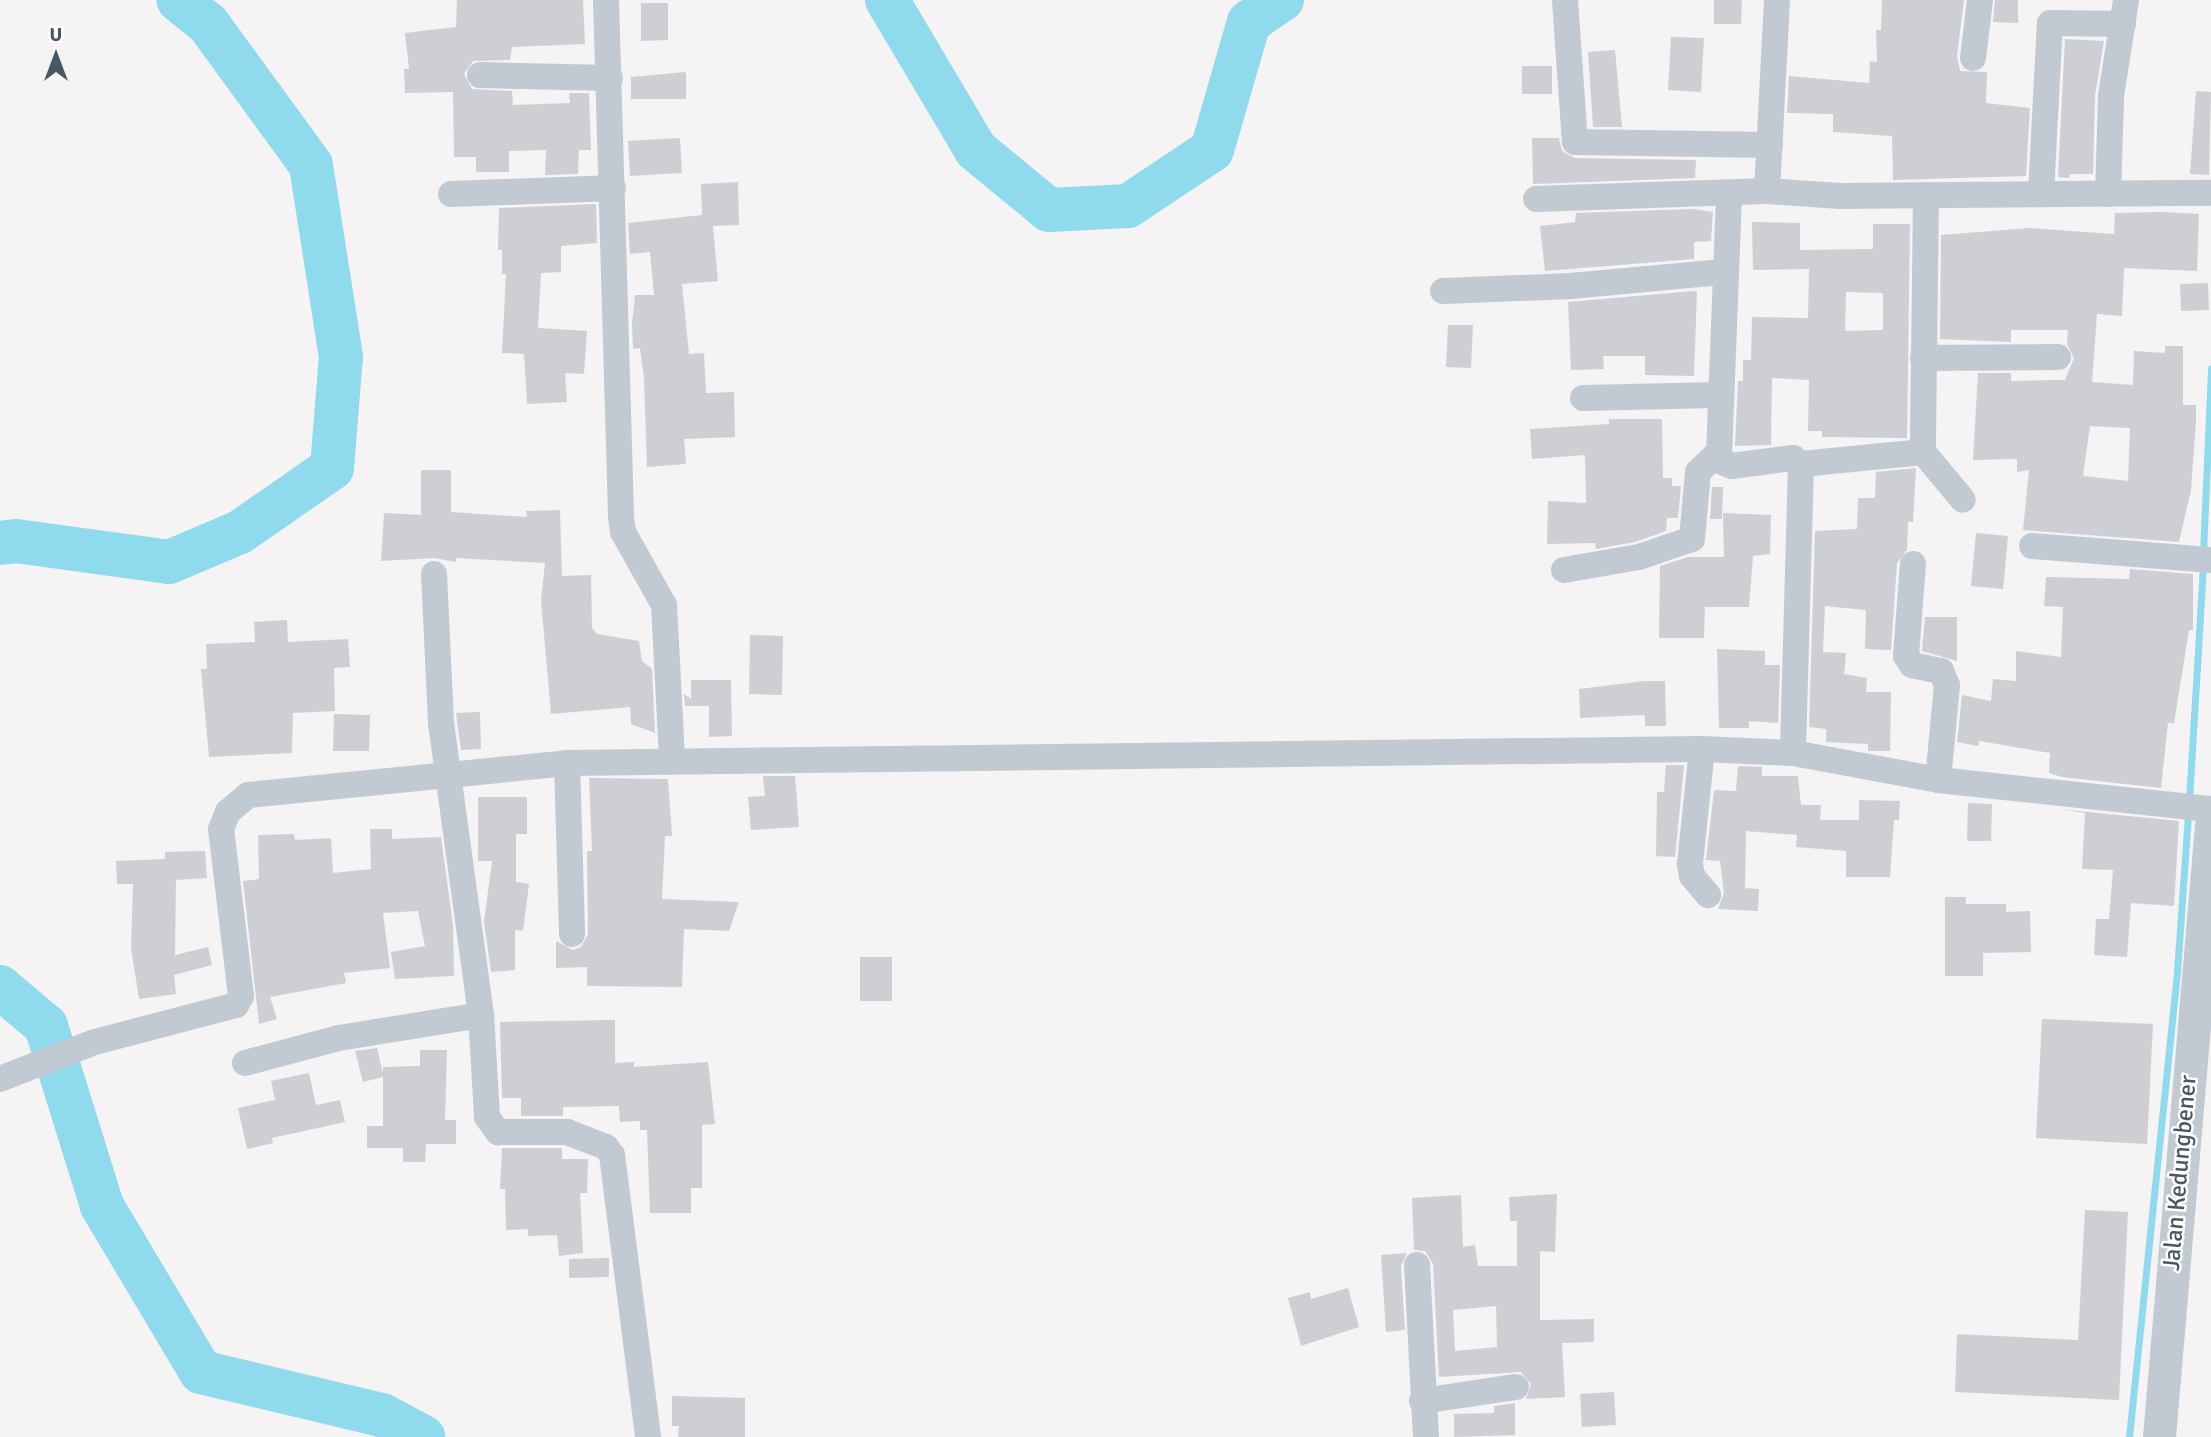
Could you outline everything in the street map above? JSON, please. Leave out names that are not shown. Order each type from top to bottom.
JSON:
[{"type":"street","points":[[607,0],[621,516],[623,532],[664,605],[672,760]]},
{"type":"street","points":[[1564,0],[1574,142],[1770,145]]},
{"type":"street","points":[[1767,191],[1777,0]]},
{"type":"street","points":[[1973,58],[1980,0]]},
{"type":"street","points":[[2041,193],[2050,23],[2125,12],[2111,96],[2108,194]]},
{"type":"street","points":[[480,75],[610,78]]},
{"type":"street","points":[[451,194],[614,188]]},
{"type":"street","points":[[1536,199],[1729,195],[1767,191],[1926,195],[2211,193]]},
{"type":"street","points":[[1729,195],[1718,395],[1719,452],[1723,462],[1732,466],[1793,458],[1801,464],[1923,452]]},
{"type":"street","points":[[1926,195],[1923,452],[1963,500]]},
{"type":"street","points":[[1443,291],[1571,286],[1723,272]]},
{"type":"street","points":[[1923,358],[2058,357]]},
{"type":"street","points":[[1583,398],[1718,395]]},
{"type":"street","points":[[1564,570],[1639,557],[1692,539],[1698,472],[1719,452]]},
{"type":"street","points":[[1793,753],[1801,464]]},
{"type":"street","points":[[2032,546],[2200,560]]},
{"type":"street","points":[[1913,564],[1906,656],[1912,665],[1941,671],[1947,685],[1938,779]]},
{"type":"street","points":[[434,574],[441,723],[481,1015],[491,1124],[498,1132],[567,1132],[606,1147],[612,1154],[648,1437]]},
{"type":"street","points":[[1702,749],[1690,864],[1692,876],[1708,895]]},
{"type":"street","points":[[12,1073],[95,1042],[239,1001],[221,829],[236,803],[248,795],[567,763],[1702,749],[1793,753],[1938,779],[2174,804],[2208,814]]},
{"type":"street","points":[[567,763],[572,934]]},
{"type":"street","name":"Jalan Kedungbener","points":[[2159,1437],[2208,814]]},
{"type":"street","points":[[246,1063],[339,1038],[481,1015]]},
{"type":"street","points":[[1417,1265],[1422,1401],[1426,1437]]},
{"type":"street","points":[[1422,1401],[1516,1387]]},
{"type":"building","points":[[457,0],[583,0],[585,44],[512,47],[510,60],[473,61],[464,74],[472,89],[512,91],[513,105],[570,103],[569,93],[589,93],[591,150],[579,150],[578,174],[545,175],[546,150],[509,151],[509,172],[476,172],[476,157],[454,157],[453,92],[405,93],[404,69],[409,69],[405,33],[456,27]]},
{"type":"building","points":[[1714,0],[1742,0],[1741,24],[1714,24]]},
{"type":"building","points":[[1882,0],[1964,0],[1957,56],[1960,71],[1987,72],[1986,103],[2030,108],[2026,176],[1893,180],[1892,136],[1833,132],[1833,114],[1787,113],[1789,76],[1869,83],[1870,61],[1877,62],[1876,30],[1881,30]]},
{"type":"building","points":[[1995,0],[2018,0],[2018,23],[1993,22]]},
{"type":"building","points":[[641,3],[668,3],[668,40],[641,41]]},
{"type":"building","points":[[1671,37],[1704,38],[1701,92],[1668,90]]},
{"type":"building","points":[[2065,39],[2104,41],[2095,96],[2093,174],[2070,174],[2069,178],[2058,177]]},
{"type":"building","points":[[1615,50],[1622,127],[1593,127],[1588,52]]},
{"type":"building","points":[[1522,66],[1552,66],[1552,94],[1522,94]]},
{"type":"building","points":[[686,72],[686,99],[631,99],[631,77]]},
{"type":"building","points":[[2196,91],[2211,92],[2209,175],[2190,174]]},
{"type":"building","points":[[680,138],[682,173],[630,176],[628,141]]},
{"type":"building","points":[[1532,138],[1559,138],[1562,151],[1575,158],[1696,160],[1695,178],[1533,184]]},
{"type":"building","points":[[738,182],[739,225],[713,226],[718,281],[682,284],[689,354],[704,353],[706,393],[734,392],[735,437],[684,439],[686,464],[647,467],[644,378],[640,348],[633,349],[632,324],[635,295],[654,295],[650,252],[630,254],[628,223],[702,215],[701,184]]},
{"type":"building","points":[[596,204],[597,243],[561,246],[561,272],[541,273],[538,328],[587,331],[584,374],[565,373],[567,402],[527,404],[524,354],[502,353],[506,274],[502,274],[502,250],[498,250],[499,208]]},
{"type":"building","points":[[1693,209],[1713,212],[1711,241],[1694,242],[1694,259],[1545,271],[1540,226],[1575,222],[1576,213]]},
{"type":"building","points":[[2115,213],[2199,214],[2197,271],[2124,268],[2122,316],[2097,314],[2092,382],[2133,385],[2134,351],[2165,353],[2165,346],[2183,346],[2183,405],[2196,405],[2196,421],[2191,490],[2179,542],[2023,530],[2029,470],[2017,472],[2017,459],[1973,460],[1978,373],[2011,373],[2011,381],[2065,380],[2074,358],[2067,344],[2068,330],[2011,330],[2011,342],[1940,339],[1941,235],[2030,228],[2114,234]],"holes":[[[2090,426],[2130,428],[2128,481],[2083,476]]]},
{"type":"building","points":[[1752,222],[1800,223],[1800,250],[1873,249],[1873,224],[1910,224],[1907,438],[1822,437],[1822,431],[1808,431],[1809,380],[1772,378],[1771,445],[1735,446],[1738,381],[1743,381],[1743,360],[1751,360],[1752,317],[1808,318],[1809,269],[1753,270]],"holes":[[[1846,292],[1883,293],[1883,330],[1845,331]]]},
{"type":"building","points":[[2208,283],[2209,310],[2181,311],[2180,284]]},
{"type":"building","points":[[1697,292],[1694,376],[1645,375],[1645,356],[1603,356],[1604,369],[1571,370],[1568,302]]},
{"type":"building","points":[[1448,325],[1473,325],[1471,368],[1446,367]]},
{"type":"building","points":[[1609,419],[1662,419],[1663,478],[1672,478],[1672,486],[1681,486],[1678,518],[1667,518],[1666,531],[1635,542],[1596,549],[1595,543],[1547,544],[1548,501],[1586,503],[1585,455],[1532,459],[1530,429],[1609,424]]},
{"type":"building","points":[[1916,468],[1913,522],[1908,522],[1907,550],[1897,563],[1891,650],[1865,649],[1866,610],[1825,606],[1823,652],[1846,653],[1844,674],[1867,678],[1866,692],[1891,692],[1890,751],[1868,751],[1868,744],[1826,742],[1826,729],[1809,727],[1815,531],[1857,529],[1858,498],[1875,498],[1876,472]]},
{"type":"building","points":[[421,470],[451,470],[451,512],[527,517],[526,511],[560,510],[562,576],[591,575],[592,628],[597,634],[639,641],[642,661],[652,669],[655,733],[631,724],[630,707],[551,714],[541,600],[545,563],[456,558],[456,562],[434,558],[381,561],[384,513],[421,515]]},
{"type":"building","points":[[1712,487],[1723,487],[1722,519],[1710,519]]},
{"type":"building","points":[[1723,513],[1771,515],[1770,554],[1753,556],[1749,607],[1705,607],[1704,638],[1659,638],[1660,566],[1688,557],[1724,557]]},
{"type":"building","points":[[1976,533],[2008,536],[2003,589],[1971,586]]},
{"type":"building","points":[[2130,569],[2193,574],[2193,630],[2189,630],[2174,723],[2168,723],[2161,788],[2062,777],[2049,773],[2050,753],[1979,741],[1978,746],[1957,742],[1962,695],[1991,701],[1993,679],[2016,681],[2016,651],[2061,657],[2063,607],[2044,606],[2046,577],[2129,579]]},
{"type":"building","points":[[1925,617],[1957,617],[1957,661],[1922,651]]},
{"type":"building","points":[[287,620],[288,642],[348,639],[350,667],[334,668],[335,711],[293,713],[292,753],[209,757],[201,669],[207,669],[206,644],[255,642],[254,622]]},
{"type":"building","points":[[750,635],[783,636],[782,695],[749,694]]},
{"type":"building","points":[[1717,649],[1765,651],[1765,665],[1780,665],[1778,723],[1749,721],[1749,728],[1719,728]]},
{"type":"building","points":[[691,680],[731,680],[732,736],[709,737],[709,706],[685,706],[684,694],[691,699]]},
{"type":"building","points":[[1665,681],[1666,726],[1645,726],[1645,715],[1580,718],[1579,689]]},
{"type":"building","points":[[480,712],[481,749],[461,750],[456,713]]},
{"type":"building","points":[[334,714],[370,715],[369,751],[333,751]]},
{"type":"building","points":[[1666,765],[1684,765],[1675,857],[1656,856],[1657,792],[1664,792]]},
{"type":"building","points":[[1738,766],[1762,767],[1762,776],[1798,776],[1801,805],[1821,805],[1820,820],[1859,820],[1859,800],[1900,801],[1899,820],[1894,820],[1890,877],[1846,877],[1846,851],[1796,847],[1797,835],[1746,831],[1745,888],[1759,889],[1758,911],[1718,909],[1724,893],[1720,861],[1706,860],[1714,790],[1736,791]]},
{"type":"building","points":[[763,776],[795,776],[799,827],[751,830],[748,797],[765,796]]},
{"type":"building","points":[[589,778],[668,779],[672,836],[665,836],[662,899],[739,902],[729,931],[684,929],[682,987],[587,986],[587,967],[556,968],[556,941],[573,950],[581,947],[588,934],[587,851],[592,851]]},
{"type":"building","points":[[478,797],[527,797],[527,834],[516,834],[516,882],[529,884],[523,931],[515,930],[515,970],[491,972],[484,922],[492,861],[478,861]]},
{"type":"building","points":[[1968,803],[1992,804],[1991,841],[1967,841]]},
{"type":"building","points":[[2058,809],[2179,821],[2174,906],[2131,903],[2127,957],[2094,955],[2096,919],[2109,919],[2113,870],[2082,869],[2085,813]]},
{"type":"building","points":[[370,829],[392,829],[392,839],[441,837],[453,925],[454,976],[395,979],[391,952],[425,946],[418,911],[383,913],[390,968],[344,973],[346,983],[270,997],[277,1019],[259,1024],[243,881],[259,879],[258,835],[294,834],[295,840],[331,838],[333,873],[371,869]]},
{"type":"building","points":[[205,851],[207,878],[176,880],[175,955],[208,947],[212,965],[174,975],[176,994],[139,999],[131,948],[133,884],[117,884],[116,861],[165,859],[165,852]]},
{"type":"building","points":[[1945,897],[1966,897],[1966,904],[2006,904],[2006,912],[2030,911],[2031,952],[1983,953],[1983,976],[1945,976]]},
{"type":"building","points":[[860,957],[892,957],[892,1001],[860,1001]]},
{"type":"building","points":[[2042,1019],[2153,1024],[2147,1144],[2036,1138]]},
{"type":"building","points":[[615,1020],[615,1063],[634,1062],[634,1067],[708,1062],[715,1124],[702,1125],[702,1188],[691,1188],[691,1213],[650,1213],[647,1130],[640,1130],[640,1121],[620,1122],[619,1106],[563,1107],[563,1116],[521,1116],[521,1098],[502,1098],[500,1022]]},
{"type":"building","points":[[377,1048],[383,1074],[383,1067],[420,1066],[420,1050],[447,1050],[445,1120],[456,1120],[456,1144],[426,1144],[425,1162],[403,1162],[403,1148],[367,1148],[367,1126],[383,1126],[383,1077],[363,1082],[355,1051]]},
{"type":"building","points":[[309,1073],[316,1105],[340,1100],[345,1122],[272,1138],[273,1143],[247,1149],[238,1108],[275,1100],[271,1081]]},
{"type":"building","points":[[502,1148],[562,1148],[562,1159],[588,1159],[587,1193],[580,1193],[583,1253],[559,1256],[557,1235],[528,1236],[528,1229],[506,1230],[505,1189],[500,1189]]},
{"type":"building","points":[[1557,1194],[1555,1252],[1540,1251],[1540,1320],[1594,1319],[1594,1342],[1562,1343],[1565,1397],[1526,1399],[1531,1384],[1521,1372],[1439,1377],[1433,1264],[1425,1251],[1414,1250],[1412,1198],[1461,1195],[1463,1247],[1475,1245],[1478,1266],[1517,1266],[1517,1221],[1510,1221],[1509,1197]],"holes":[[[1496,1306],[1497,1347],[1455,1351],[1453,1310]]]},
{"type":"building","points":[[2085,1210],[2128,1212],[2119,1400],[1955,1392],[1957,1334],[2078,1340]]},
{"type":"building","points":[[1407,1253],[1401,1266],[1405,1330],[1386,1332],[1381,1255]]},
{"type":"building","points":[[609,1258],[609,1277],[569,1278],[569,1259]]},
{"type":"building","points":[[1348,1288],[1359,1327],[1301,1346],[1288,1298],[1310,1292],[1311,1299]]},
{"type":"building","points":[[1614,1392],[1616,1425],[1582,1427],[1580,1394]]},
{"type":"building","points":[[672,1396],[745,1398],[745,1437],[678,1437],[679,1426],[672,1426]]},
{"type":"building","points":[[1515,1403],[1515,1435],[1454,1437],[1454,1414],[1494,1413],[1494,1406]]},
{"type":"waterway","points":[[0,543],[16,541],[169,562],[240,532],[332,468],[341,357],[311,165],[208,24],[178,0]]},
{"type":"waterway","points":[[887,0],[976,150],[1049,210],[1128,206],[1212,150],[1249,22],[1282,0]]},
{"type":"waterway","points":[[2203,553],[2211,368]]},
{"type":"waterway","points":[[2189,801],[2203,565]]},
{"type":"waterway","points":[[2129,1437],[2177,972],[2188,813]]},
{"type":"waterway","points":[[0,987],[46,1026],[102,1206],[201,1372],[382,1415],[423,1437]]}]
